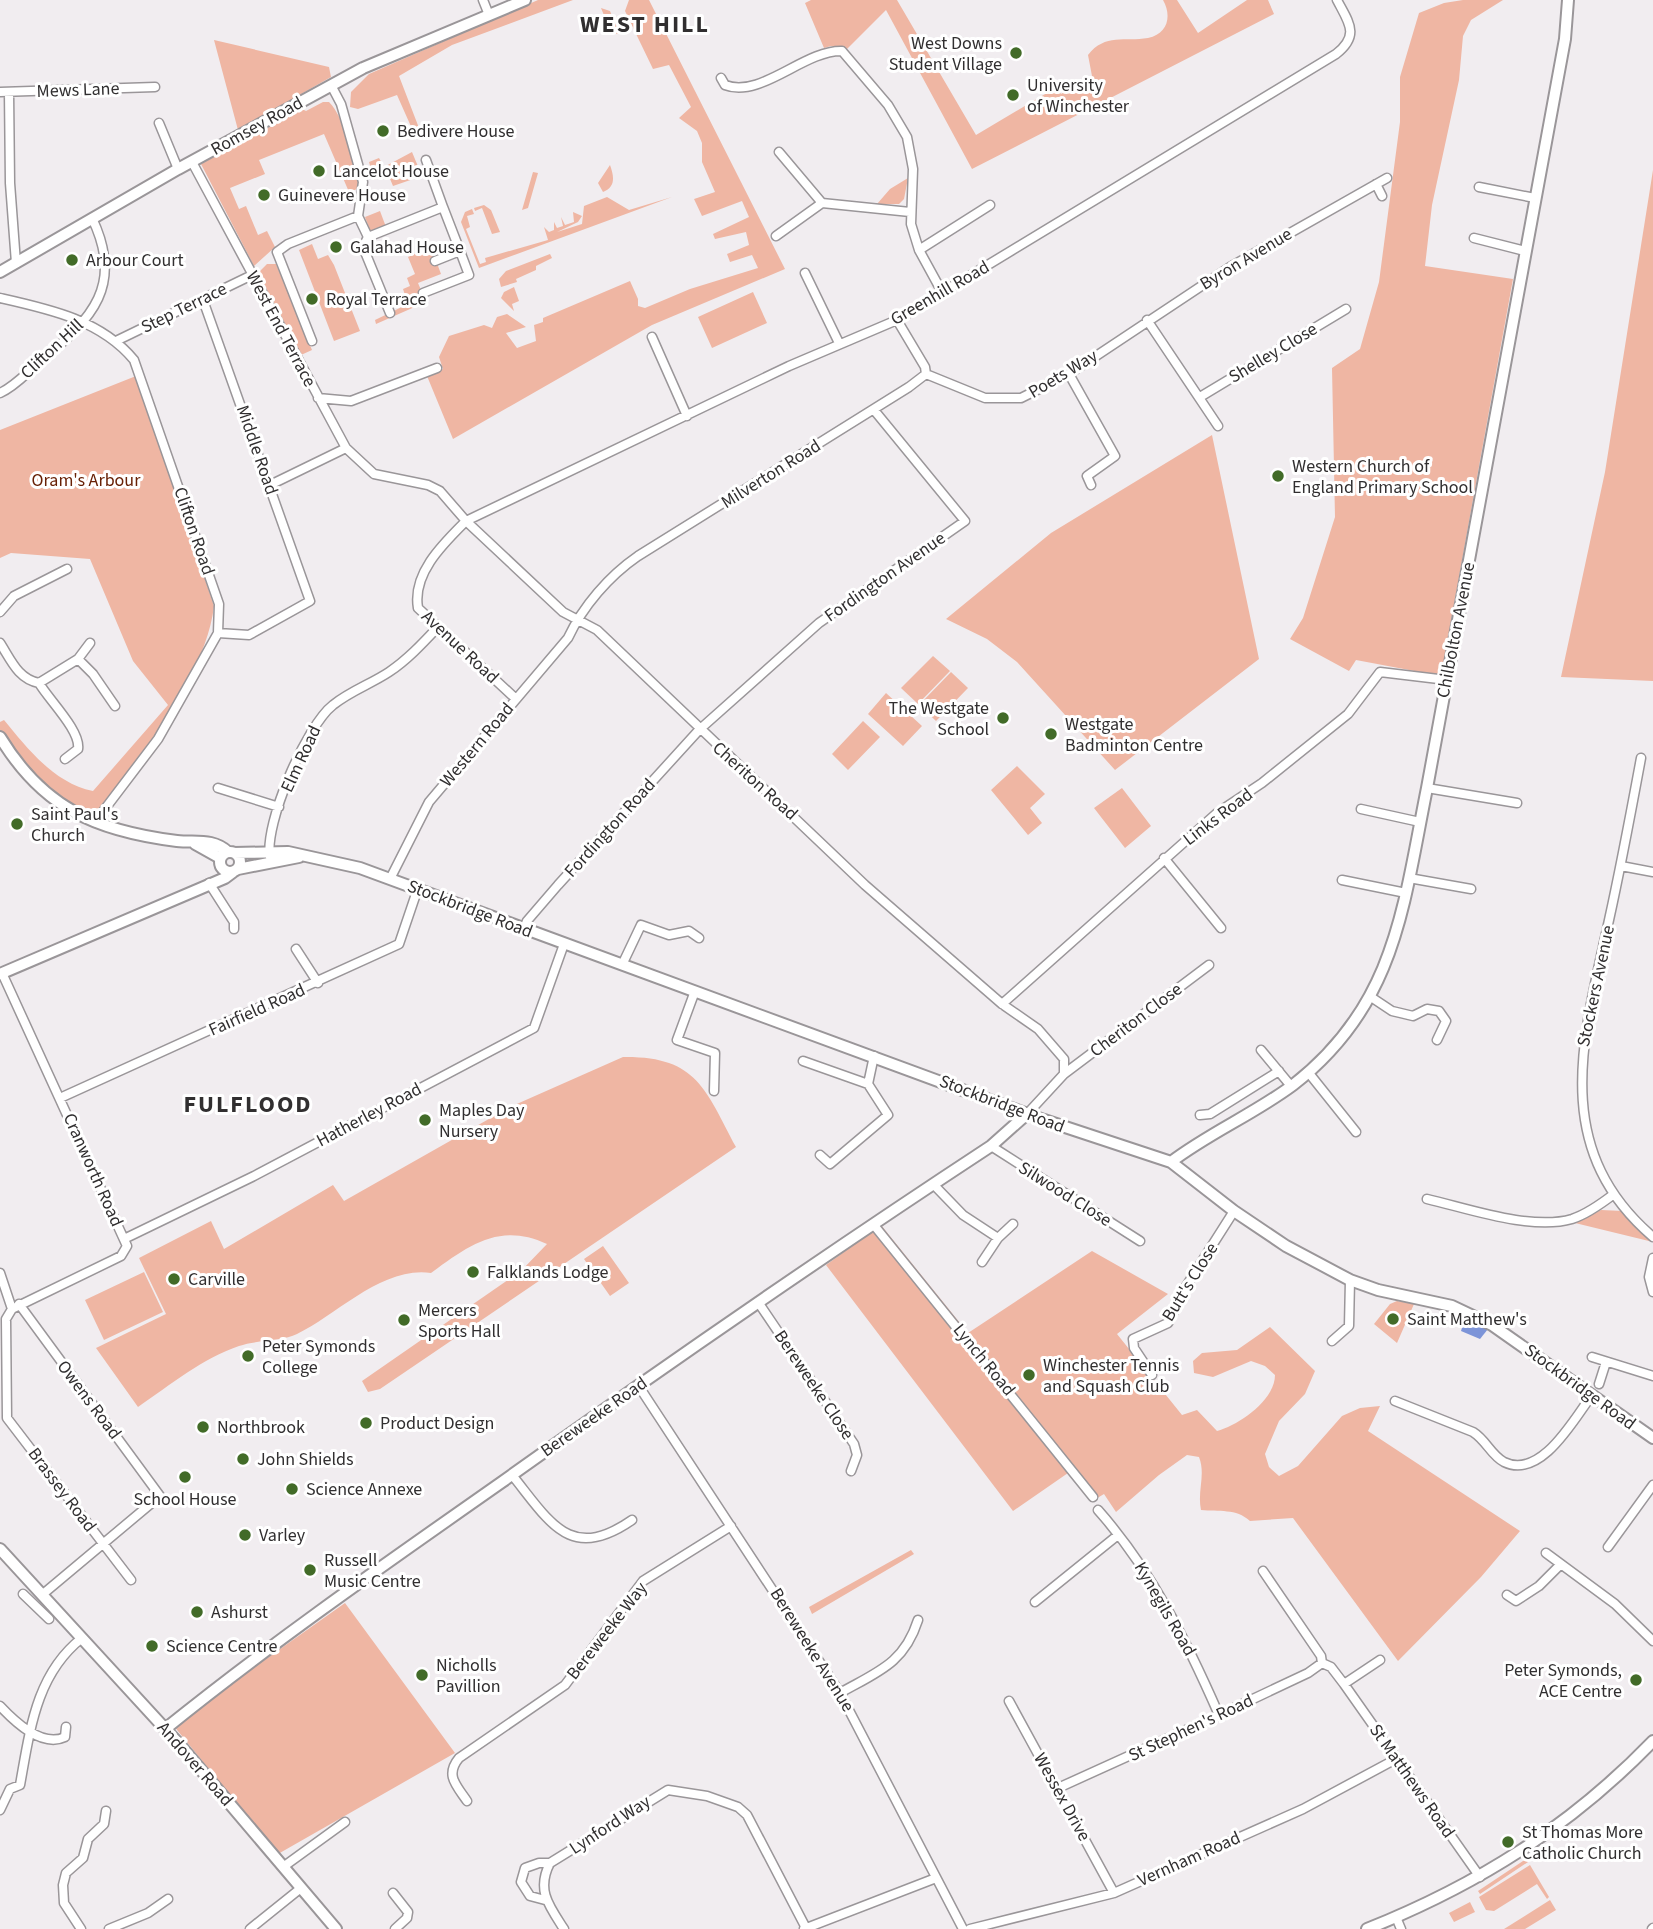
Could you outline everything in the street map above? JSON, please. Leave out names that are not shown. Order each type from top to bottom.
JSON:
[{"type":"main road","name":"Romsey Road","points":[[0,272],[178,169],[375,62],[525,0]]},
{"type":"main road","name":"Chilbolton Avenue","points":[[1171,1162],[1291,1086],[1308,1072],[1346,1034],[1371,998],[1384,972],[1406,893],[1427,788],[1566,39],[1567,0]]},
{"type":"main road","points":[[0,737],[34,784],[53,800],[95,822],[122,831],[189,842],[217,843],[226,857],[224,870],[235,870],[240,860],[226,857]]},
{"type":"main road","name":"Stockbridge Road","points":[[226,857],[305,856],[334,861],[418,888],[1028,1113],[1171,1162],[1234,1212],[1286,1246],[1350,1280],[1378,1290],[1469,1312],[1653,1438]]},
{"type":"main road","points":[[209,883],[226,857]]},
{"type":"main road","name":"Stockbridge Road","points":[[1,974],[270,857]]},
{"type":"main road","name":"Bereweeke Road","points":[[165,1730],[238,1670],[638,1385],[991,1146],[1028,1113]]},
{"type":"main road","name":"Andover Road","points":[[0,1549],[165,1730],[336,1929]]},
{"type":"main road","points":[[1367,1929],[1480,1877],[1552,1831],[1651,1746]]},
{"type":"street","points":[[483,0],[489,15]]},
{"type":"street","name":"Greenhill Road","points":[[466,521],[839,344],[897,320],[1336,54],[1349,44],[1351,34],[1337,0]]},
{"type":"street","points":[[721,78],[725,85],[735,89],[753,85],[832,51],[842,51],[852,59],[888,105],[907,137],[913,169],[910,212],[919,250],[942,292]]},
{"type":"street","points":[[748,74],[753,85]]},
{"type":"street","points":[[331,85],[341,104],[363,182],[358,216],[368,237]]},
{"type":"street","name":"Mews Lane","points":[[4,92],[155,87]]},
{"type":"street","points":[[4,92],[16,263]]},
{"type":"street","points":[[159,122],[178,169]]},
{"type":"street","points":[[779,152],[822,203]]},
{"type":"street","points":[[423,293],[469,275],[426,160]]},
{"type":"street","name":"West End Terrace","points":[[192,162],[346,448],[360,464],[388,478]]},
{"type":"street","name":"Byron Avenue","points":[[1119,339],[1230,267],[1387,178]]},
{"type":"street","points":[[1376,184],[1382,196]]},
{"type":"street","points":[[1479,187],[1535,198]]},
{"type":"street","points":[[776,236],[822,203],[910,212]]},
{"type":"street","points":[[919,250],[990,205]]},
{"type":"street","points":[[390,313],[363,247],[368,237],[443,207]]},
{"type":"street","points":[[312,341],[277,252],[288,244],[358,216]]},
{"type":"street","name":"Clifton Hill","points":[[0,393],[83,322],[101,291],[107,262],[104,242],[92,218]]},
{"type":"street","points":[[1474,238],[1525,251]]},
{"type":"street","points":[[435,261],[460,251]]},
{"type":"street","points":[[805,273],[839,344]]},
{"type":"street","name":"Step Terrace","points":[[116,341],[253,275]]},
{"type":"street","name":"Clifton Road","points":[[0,298],[43,308],[83,322],[116,341],[140,370],[219,604],[218,633]]},
{"type":"street","name":"Middle Road","points":[[203,300],[310,601],[249,635],[238,637],[218,633]]},
{"type":"street","name":"Shelley Close","points":[[1200,397],[1346,309]]},
{"type":"street","points":[[897,320],[926,374]]},
{"type":"street","points":[[1147,320],[1218,426]]},
{"type":"street","points":[[652,338],[687,416]]},
{"type":"street","name":"Poets Way","points":[[926,374],[985,398],[1021,398],[1069,374],[1119,339]]},
{"type":"street","points":[[317,398],[351,401],[437,368]]},
{"type":"street","name":"Milverton Road","points":[[576,620],[629,562],[874,410],[926,374]]},
{"type":"street","points":[[1069,374],[1115,456],[1087,476],[1091,485]]},
{"type":"street","name":"Fordington Avenue","points":[[699,730],[819,623],[965,521],[874,410]]},
{"type":"street","points":[[270,485],[346,448]]},
{"type":"street","name":"Cheriton Road","points":[[388,478],[428,485],[446,498],[466,521],[563,612],[597,630],[699,730],[765,788],[865,885],[1002,1004],[1038,1029],[1058,1048],[1064,1059],[1064,1074]]},
{"type":"street","name":"Avenue Road","points":[[466,521],[445,541],[427,567],[417,595],[418,608],[516,699]]},
{"type":"street","points":[[0,612],[14,596],[67,569]]},
{"type":"street","name":"Western Road","points":[[390,879],[429,803],[568,638],[576,620]]},
{"type":"street","name":"Elm Road","points":[[270,857],[279,807],[300,754],[321,718],[332,706],[389,673],[437,628]]},
{"type":"street","points":[[95,822],[158,739],[218,633]]},
{"type":"street","points":[[0,643],[20,673],[27,680],[39,683],[79,741],[78,749],[65,759]]},
{"type":"street","points":[[39,683],[78,659],[90,643]]},
{"type":"street","points":[[78,659],[93,674],[115,706]]},
{"type":"street","name":"Links Road","points":[[1002,1004],[1217,813],[1262,783],[1348,714],[1380,672],[1447,680]]},
{"type":"street","name":"Fordington Road","points":[[524,929],[542,903],[699,730]]},
{"type":"street","name":"Stockers Avenue","points":[[1641,758],[1581,1058],[1581,1085],[1590,1142],[1614,1194],[1653,1237]]},
{"type":"street","points":[[218,788],[279,807]]},
{"type":"street","points":[[1427,788],[1517,803]]},
{"type":"street","points":[[1361,810],[1420,822]]},
{"type":"street","points":[[1164,858],[1221,928]]},
{"type":"street","points":[[1621,866],[1653,872]]},
{"type":"street","points":[[1409,878],[1471,889]]},
{"type":"street","points":[[1342,880],[1406,893]]},
{"type":"street","points":[[209,883],[234,922],[234,929]]},
{"type":"street","name":"Fairfield Road","points":[[60,1098],[399,944],[418,888]]},
{"type":"street","points":[[622,965],[641,925],[668,935],[689,931],[699,938]]},
{"type":"street","name":"Hatherley Road","points":[[124,1239],[254,1176],[534,1028],[564,944]]},
{"type":"street","points":[[296,949],[318,983]]},
{"type":"street","name":"Cheriton Close","points":[[1064,1074],[1209,965]]},
{"type":"street","name":"Cranworth Road","points":[[1,974],[124,1239],[126,1252],[16,1306]]},
{"type":"street","points":[[695,991],[677,1040],[715,1053],[714,1091]]},
{"type":"street","points":[[1371,998],[1392,1011],[1413,1016],[1427,1009],[1439,1011],[1446,1021],[1437,1040]]},
{"type":"street","points":[[1261,1050],[1291,1086]]},
{"type":"street","points":[[868,1084],[874,1056]]},
{"type":"street","points":[[803,1061],[868,1084],[888,1115],[831,1164],[820,1155]]},
{"type":"street","points":[[1199,1115],[1210,1114],[1279,1071]]},
{"type":"street","points":[[1308,1072],[1356,1132]]},
{"type":"street","points":[[1028,1113],[1064,1074]]},
{"type":"street","name":"Silwood Close","points":[[991,1146],[1140,1241]]},
{"type":"street","points":[[933,1184],[963,1215],[998,1238]]},
{"type":"street","points":[[1426,1199],[1514,1219],[1552,1222],[1579,1216],[1614,1194]]},
{"type":"street","name":"Butt's Close","points":[[1152,1375],[1134,1348],[1133,1339],[1168,1323],[1185,1288],[1234,1212]]},
{"type":"street","name":"Lynch Road","points":[[873,1224],[1093,1497]]},
{"type":"street","points":[[982,1262],[998,1238],[1013,1224]]},
{"type":"street","points":[[1653,1258],[1649,1277],[1653,1292]]},
{"type":"street","name":"Brassey Road","points":[[0,1273],[16,1306],[6,1319],[7,1418],[131,1580]]},
{"type":"street","points":[[1332,1341],[1349,1326],[1350,1280]]},
{"type":"street","name":"Bereweeke Close","points":[[758,1302],[855,1444],[857,1455],[851,1471]]},
{"type":"street","name":"Owens Road","points":[[16,1306],[160,1496],[103,1543]]},
{"type":"street","points":[[1592,1357],[1653,1376]]},
{"type":"street","points":[[1599,1384],[1606,1362]]},
{"type":"street","name":"Bereweeke Avenue","points":[[638,1385],[840,1693],[963,1929]]},
{"type":"street","points":[[1395,1401],[1473,1432],[1482,1438],[1502,1461],[1521,1465],[1535,1462],[1547,1455],[1592,1395]]},
{"type":"street","points":[[512,1475],[559,1532],[571,1537],[597,1539],[632,1520]]},
{"type":"street","points":[[1608,1547],[1653,1485]]},
{"type":"street","name":"Kynegils Road","points":[[1098,1510],[1128,1545],[1184,1634],[1219,1715]]},
{"type":"street","name":"Bereweeke Way","points":[[467,1801],[451,1776],[451,1767],[459,1758],[565,1685],[643,1581],[731,1526]]},
{"type":"street","points":[[1035,1602],[1118,1535]]},
{"type":"street","points":[[40,1611],[47,1599],[103,1543]]},
{"type":"street","points":[[1546,1553],[1615,1604],[1653,1641]]},
{"type":"street","points":[[1507,1595],[1516,1601],[1539,1586],[1560,1565]]},
{"type":"street","name":"St Matthews Road","points":[[1264,1571],[1321,1656],[1322,1663],[1331,1667],[1344,1684],[1480,1877]]},
{"type":"street","points":[[23,1594],[49,1619]]},
{"type":"street","points":[[840,1693],[891,1665],[914,1632],[918,1620]]},
{"type":"street","points":[[0,1810],[10,1789],[20,1785],[30,1730],[49,1673],[63,1653],[82,1638]]},
{"type":"street","points":[[1344,1684],[1380,1660]]},
{"type":"street","name":"St Stephen's Road","points":[[1058,1788],[1308,1673],[1322,1663]]},
{"type":"street","name":"Wessex Drive","points":[[1009,1701],[1114,1893]]},
{"type":"street","points":[[0,1706],[44,1740],[57,1741],[65,1737],[66,1727]]},
{"type":"street","name":"Vernham Road","points":[[970,1929],[1114,1893],[1303,1809],[1396,1759]]},
{"type":"street","name":"Lynford Way","points":[[545,1900],[530,1896],[522,1889],[521,1882],[526,1868],[538,1863],[550,1863],[668,1790],[707,1796],[738,1807],[747,1815],[805,1929]]},
{"type":"street","points":[[81,1929],[64,1903],[62,1885],[66,1873],[83,1858],[88,1839],[104,1824],[106,1811]]},
{"type":"street","points":[[283,1867],[345,1822]]},
{"type":"street","name":"Lynford Way","points":[[550,1863],[543,1880],[545,1900],[564,1929]]},
{"type":"street","points":[[805,1929],[936,1878]]},
{"type":"street","points":[[250,1929],[301,1888]]},
{"type":"street","points":[[393,1893],[408,1912],[407,1918],[395,1929]]},
{"type":"street","points":[[109,1929],[148,1913],[168,1899]]},
{"type":"street","points":[[1396,1917],[1401,1929]]},
{"type":"green space","points":[[538,0],[573,0],[452,45],[399,76],[419,128],[413,131],[397,95],[358,109],[350,107],[351,92],[369,74]]},
{"type":"green space","points":[[629,0],[649,0],[785,269],[652,325],[453,439],[427,376],[443,369],[439,357],[449,336],[484,325],[492,328],[497,317],[507,314],[526,327],[506,333],[517,348],[536,341],[534,325],[543,322],[543,318],[630,281],[638,299],[638,306],[645,308],[690,289],[758,268],[752,255],[730,262],[727,254],[749,245],[746,232],[715,239],[713,234],[749,217],[742,201],[702,216],[694,199],[715,192],[702,162],[702,143],[697,131],[679,118],[691,107],[669,65],[653,69],[625,11]]},
{"type":"green space","points":[[811,0],[897,0],[976,135],[1057,87],[1061,94],[1092,76],[1088,55],[1101,44],[1148,38],[1160,33],[1167,18],[1163,0],[1177,0],[1198,33],[1247,0],[1268,0],[1274,14],[972,169],[886,10],[845,51],[831,46],[824,48],[805,3]]},
{"type":"green space","points":[[1503,0],[1471,20],[1463,36],[1459,80],[1432,205],[1425,266],[1513,279],[1441,676],[1356,660],[1349,671],[1290,639],[1303,618],[1335,517],[1332,368],[1360,349],[1379,282],[1400,122],[1400,77],[1419,13],[1444,3]]},
{"type":"green space","points":[[601,8],[610,11],[619,33],[612,35]]},
{"type":"green space","points":[[214,40],[329,67],[331,77],[238,130]]},
{"type":"green space","points":[[323,102],[329,102],[335,109],[345,130],[360,188],[349,192],[324,134],[259,160],[265,174],[230,188],[239,209],[246,206],[258,235],[267,231],[275,247],[254,266],[201,164],[302,109],[306,111]]},
{"type":"green space","points":[[412,152],[422,176],[393,186],[388,174],[374,180],[369,162],[379,158],[384,167]]},
{"type":"green space","points":[[610,165],[613,181],[603,192],[598,183]]},
{"type":"green space","points":[[1653,170],[1653,681],[1561,677],[1605,472]]},
{"type":"green space","points":[[533,172],[538,173],[528,208],[522,210]]},
{"type":"green space","points":[[908,178],[904,199],[899,204],[877,204],[890,189]]},
{"type":"green space","points":[[607,197],[629,210],[672,197],[479,268],[461,222],[465,212],[472,209],[474,214],[467,216],[470,227],[466,229],[480,264],[486,262],[485,258],[548,240],[544,227],[549,232],[554,230],[554,222],[557,228],[563,226],[561,217],[565,225],[574,222],[573,212],[582,216],[578,222],[557,232],[582,224],[584,206]]},
{"type":"green space","points":[[484,205],[491,210],[500,232],[492,234],[482,208],[475,211],[474,208]]},
{"type":"green space","points":[[380,211],[386,227],[371,233],[365,217]]},
{"type":"green space","points":[[312,244],[318,259],[328,255],[334,265],[360,331],[334,341],[299,250]]},
{"type":"green space","points":[[431,247],[441,274],[418,283],[426,302],[376,324],[375,320],[408,304],[403,289],[410,286],[407,278],[415,274],[408,257]]},
{"type":"green space","points":[[550,254],[552,258],[536,266],[536,270],[516,279],[517,282],[501,287],[499,279],[506,271]]},
{"type":"green space","points":[[267,264],[276,264],[312,350],[301,355],[258,273]]},
{"type":"green space","points":[[514,287],[519,301],[512,304],[514,311],[501,298],[504,292]]},
{"type":"green space","points":[[753,292],[767,323],[712,348],[698,317]]},
{"type":"green space","name":"Oram's Arbour","points":[[136,376],[214,606],[198,661],[184,689],[131,770],[95,816],[54,797],[30,772],[0,730],[0,722],[4,720],[32,753],[54,773],[79,787],[93,791],[168,705],[133,661],[90,559],[11,553],[0,558],[0,430]]},
{"type":"green space","points":[[1212,435],[1259,659],[1115,770],[1017,662],[987,639],[946,619],[1051,533]]},
{"type":"green space","points":[[933,656],[950,671],[918,704],[901,688]]},
{"type":"green space","points":[[951,672],[968,688],[936,721],[919,705]]},
{"type":"green space","points":[[886,693],[922,726],[903,746],[868,714]]},
{"type":"green space","points":[[863,721],[880,737],[848,770],[832,754]]},
{"type":"green space","points":[[1017,766],[1045,794],[1030,808],[1042,823],[1028,835],[991,790]]},
{"type":"green space","points":[[1122,788],[1151,826],[1125,848],[1094,808]]},
{"type":"green space","points":[[623,1057],[668,1062],[696,1080],[716,1108],[736,1147],[380,1389],[368,1392],[362,1381],[521,1271],[547,1244],[514,1235],[486,1240],[431,1273],[413,1273],[378,1284],[297,1334],[246,1344],[226,1351],[187,1373],[138,1407],[96,1348],[166,1314],[139,1258],[211,1221],[224,1249],[333,1185],[344,1201],[510,1107]]},
{"type":"green space","points":[[1601,1210],[1623,1211],[1653,1242],[1575,1223]]},
{"type":"green space","points":[[881,1225],[968,1333],[1092,1251],[1168,1294],[1117,1334],[1182,1415],[1197,1410],[1217,1431],[1254,1410],[1269,1393],[1275,1375],[1265,1366],[1251,1361],[1213,1377],[1194,1373],[1193,1361],[1202,1353],[1237,1350],[1270,1327],[1315,1371],[1305,1394],[1279,1421],[1265,1454],[1269,1467],[1279,1476],[1298,1466],[1342,1416],[1360,1408],[1380,1406],[1368,1431],[1520,1531],[1481,1577],[1398,1661],[1293,1518],[1250,1521],[1233,1512],[1201,1510],[1202,1470],[1199,1457],[1187,1455],[1116,1512],[1104,1494],[1094,1500],[1068,1473],[1013,1511],[826,1265]]},
{"type":"green space","points":[[603,1246],[629,1283],[610,1296],[584,1259]]},
{"type":"green space","points":[[144,1272],[163,1312],[104,1340],[85,1300]]},
{"type":"green space","points":[[1397,1301],[1414,1304],[1397,1343],[1374,1324],[1390,1304]]},
{"type":"green space","points":[[911,1550],[914,1554],[812,1614],[809,1607]]},
{"type":"green space","points":[[345,1603],[455,1753],[278,1854],[173,1725]]},
{"type":"green space","points":[[1544,1847],[1546,1850],[1480,1894],[1478,1891]]},
{"type":"green space","points":[[1530,1865],[1549,1897],[1547,1899],[1537,1884],[1494,1911],[1486,1910],[1479,1897]]},
{"type":"green space","points":[[1550,1900],[1556,1910],[1525,1929],[1504,1929]]},
{"type":"green space","points":[[1470,1902],[1475,1912],[1454,1922],[1449,1913]]},
{"type":"water","points":[[1465,1318],[1488,1329],[1480,1339],[1461,1331]]},
{"type":"place","name":"West Downs Student Village","points":[[1016,53]]},
{"type":"place","name":"University of Winchester","points":[[1013,95]]},
{"type":"place","name":"Bedivere House","points":[[383,131]]},
{"type":"place","name":"Lancelot House","points":[[319,171]]},
{"type":"place","name":"Guinevere House","points":[[264,195]]},
{"type":"place","name":"Galahad House","points":[[336,247]]},
{"type":"place","name":"Arbour Court","points":[[72,260]]},
{"type":"place","name":"Royal Terrace","points":[[312,299]]},
{"type":"place","name":"Western Church of England Primary School","points":[[1278,476]]},
{"type":"place","name":"The Westgate School","points":[[1003,718]]},
{"type":"place","name":"Westgate Badminton Centre","points":[[1051,734]]},
{"type":"place","name":"Saint Paul's Church","points":[[17,824]]},
{"type":"place","name":"Maples Day Nursery","points":[[425,1120]]},
{"type":"place","name":"Falklands Lodge","points":[[473,1272]]},
{"type":"place","name":"Carville","points":[[174,1279]]},
{"type":"place","name":"Saint Matthew's","points":[[1393,1319]]},
{"type":"place","name":"Mercers Sports Hall","points":[[404,1320]]},
{"type":"place","name":"Peter Symonds College","points":[[248,1356]]},
{"type":"place","name":"Winchester Tennis and Squash Club","points":[[1029,1375]]},
{"type":"place","name":"Product Design","points":[[366,1423]]},
{"type":"place","name":"Northbrook","points":[[203,1427]]},
{"type":"place","name":"John Shields","points":[[243,1459]]},
{"type":"place","name":"School House","points":[[185,1477]]},
{"type":"place","name":"Science Annexe","points":[[292,1489]]},
{"type":"place","name":"Varley","points":[[245,1535]]},
{"type":"place","name":"Russell Music Centre","points":[[310,1570]]},
{"type":"place","name":"Ashurst","points":[[197,1612]]},
{"type":"place","name":"Science Centre","points":[[152,1646]]},
{"type":"place","name":"Nicholls Pavillion","points":[[422,1675]]},
{"type":"place","name":"Peter Symonds, ACE Centre","points":[[1636,1680]]},
{"type":"place","name":"St Thomas More Catholic Church","points":[[1508,1842]]},
{"type":"district","name":"WEST HILL","points":[[645,24]]},
{"type":"district","name":"FULFLOOD","points":[[248,1104]]}]
